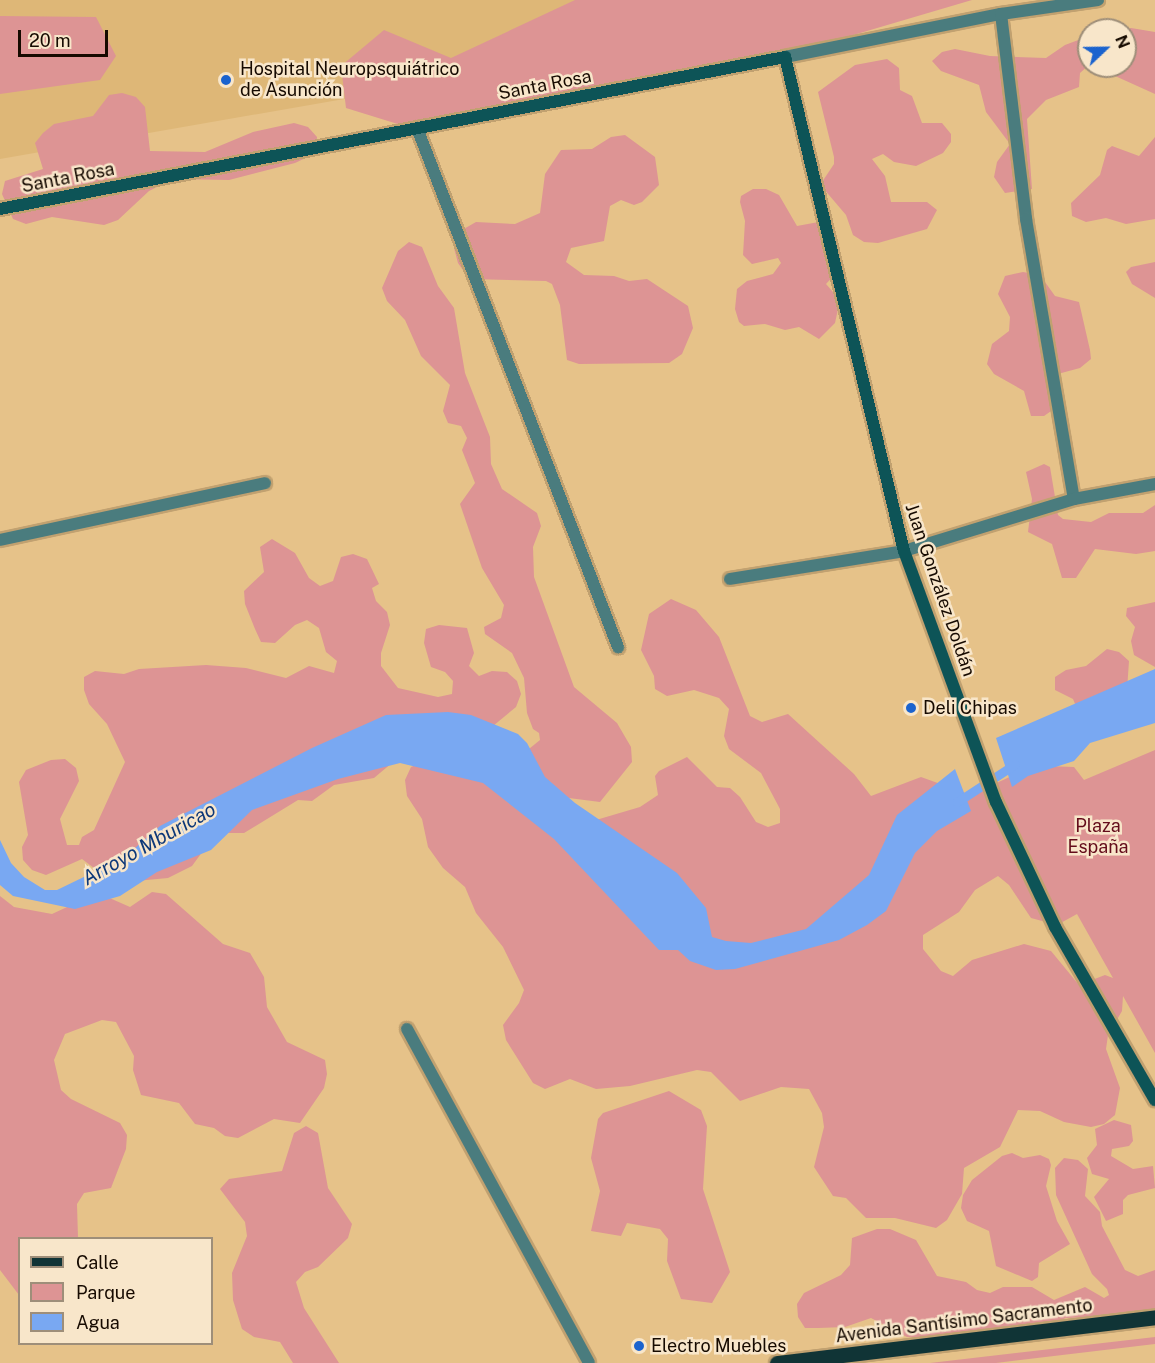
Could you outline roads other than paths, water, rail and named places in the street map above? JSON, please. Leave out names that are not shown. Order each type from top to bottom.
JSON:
[{"type":"main road","name":"Avenida Santísimo Sacramento","points":[[777,1363],[1155,1317]]},
{"type":"street","name":"Santa Rosa","points":[[0,209],[1001,14],[1092,0]]},
{"type":"street","points":[[1001,14],[1026,219],[1074,499]]},
{"type":"street","name":"Juan González Doldán","points":[[785,57],[904,551],[996,802],[1055,927],[1155,1100]]},
{"type":"street","points":[[417,128],[618,647]]},
{"type":"street","points":[[0,540],[265,483]]},
{"type":"street","points":[[730,579],[904,551],[1074,499],[1155,484]]},
{"type":"street","points":[[407,1029],[589,1363]]},
{"type":"water","points":[[1155,669],[1155,723],[1090,743],[1074,761],[1028,776],[1012,787],[996,738]]},
{"type":"water","points":[[448,712],[471,715],[518,734],[527,743],[545,777],[575,803],[677,873],[706,908],[712,937],[726,941],[751,943],[806,929],[869,875],[897,815],[955,769],[971,811],[937,831],[915,853],[886,911],[867,925],[839,940],[735,969],[716,970],[690,961],[678,950],[659,950],[554,839],[483,783],[400,763],[338,779],[252,810],[211,850],[157,872],[120,896],[75,909],[13,896],[0,885],[0,840],[11,863],[24,877],[45,890],[57,890],[125,857],[160,826],[312,748],[386,715]]},
{"type":"waterway","name":"Arroyo Mburicao","points":[[957,802],[1015,764]]},
{"type":"place","name":"Hospital Neuropsquiátrico de Asunción","points":[[226,80]]},
{"type":"place","name":"Deli Chipas","points":[[911,708]]},
{"type":"place","name":"Electro Muebles","points":[[639,1346]]},
{"type":"park label","name":"Plaza España","points":[[1098,837]]}]
